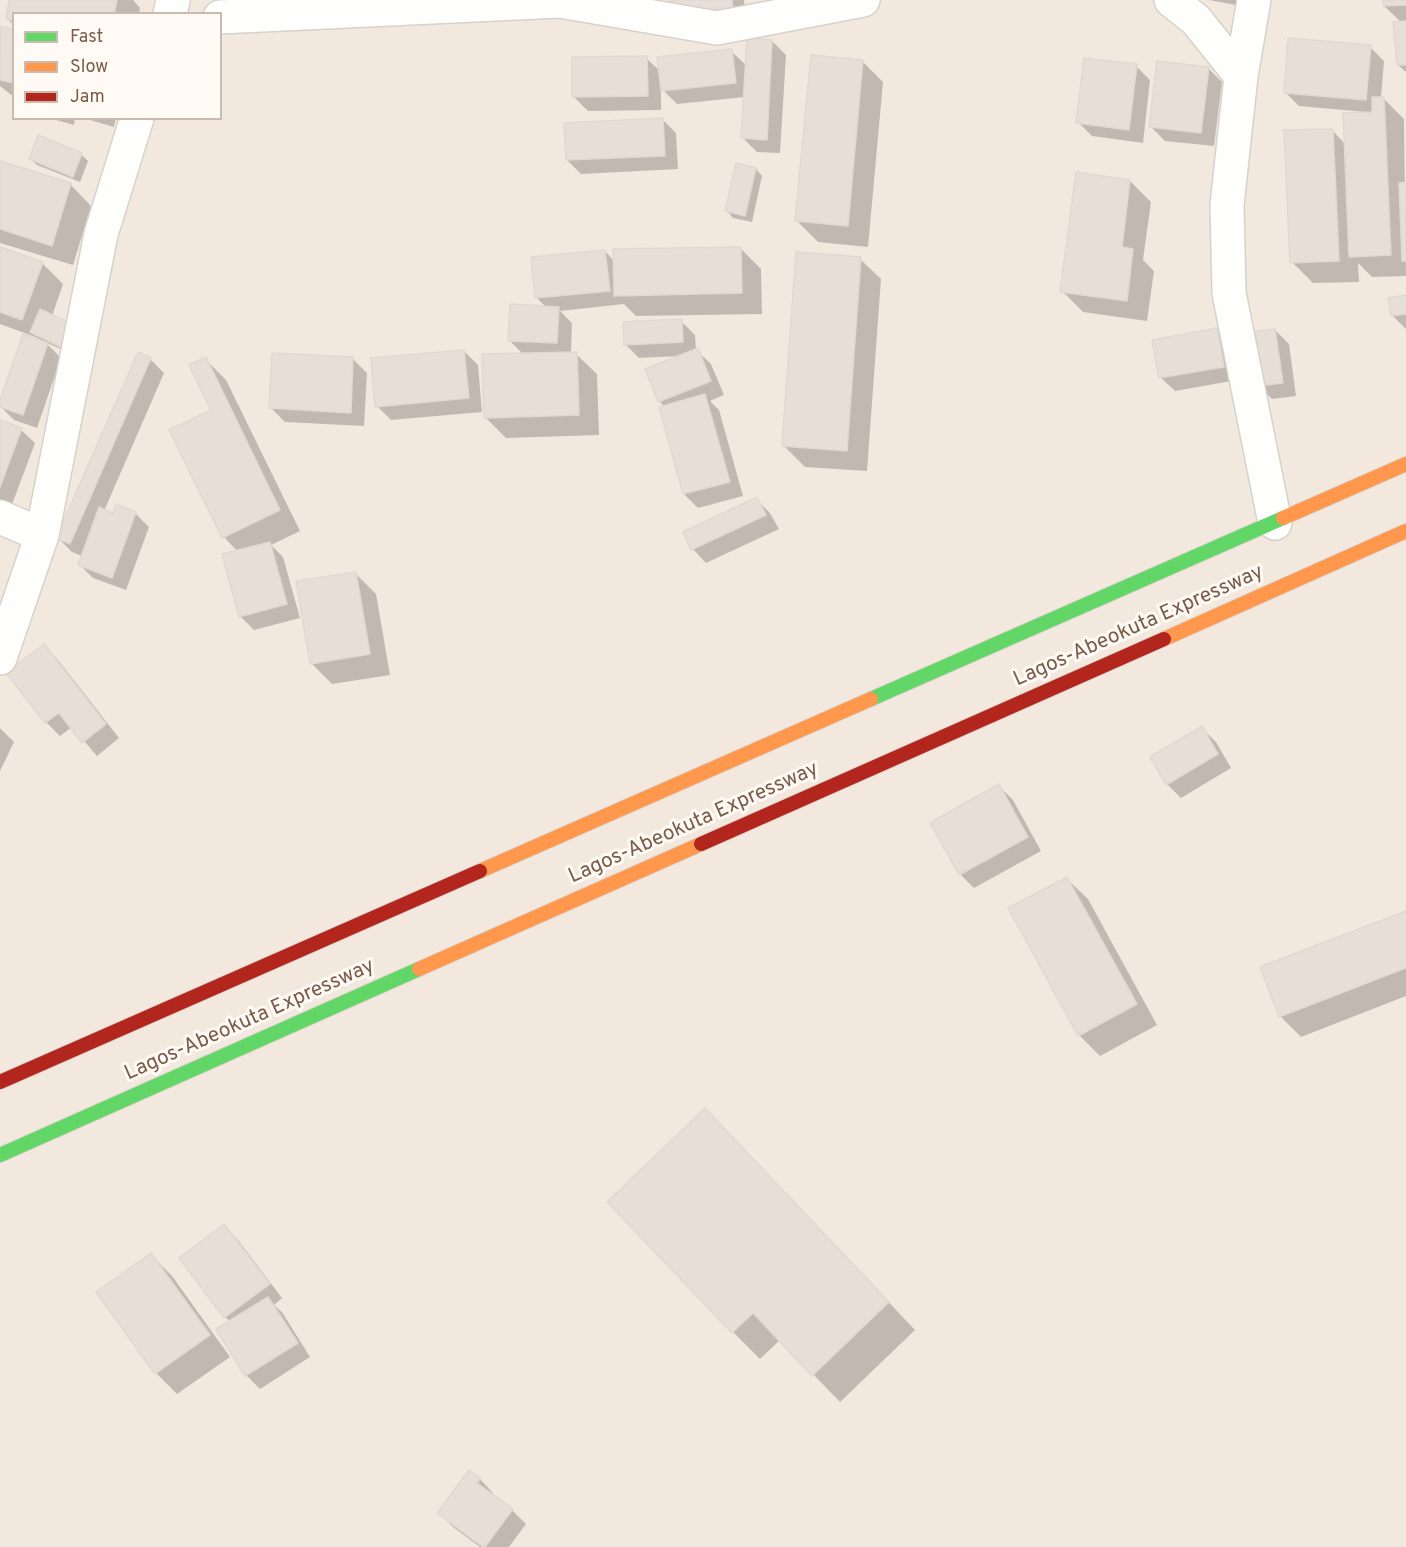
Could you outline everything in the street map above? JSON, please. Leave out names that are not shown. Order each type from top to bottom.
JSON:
[{"type":"highway","name":"Lagos-Abeokuta Expressway","points":[[0,1082],[1406,464]]},
{"type":"highway","name":"Lagos-Abeokuta Expressway","points":[[0,1155],[1406,531]]},
{"type":"street","points":[[222,17],[560,2],[717,28],[863,0]]},
{"type":"street","points":[[1171,0],[1196,20],[1241,76]]},
{"type":"street","points":[[1254,0],[1241,76],[1227,205],[1229,293],[1275,523]]},
{"type":"street","points":[[0,658],[42,535],[101,234],[136,120]]},
{"type":"street","points":[[0,517],[42,535]]},
{"type":"shaded area","points":[[0,0],[1406,0],[1406,1547],[0,1547]]},
{"type":"building","points":[[9,0],[117,0],[114,12],[12,12],[12,20],[6,19]]},
{"type":"building","points":[[669,0],[732,0],[733,10],[670,15]]},
{"type":"building","points":[[1383,0],[1406,0],[1406,5],[1383,6]]},
{"type":"building","points":[[1406,21],[1406,65],[1397,65],[1393,22]]},
{"type":"building","points":[[1,26],[12,29],[12,83],[0,80]]},
{"type":"building","points":[[747,38],[772,40],[767,140],[741,138]]},
{"type":"building","points":[[1288,38],[1371,45],[1366,100],[1284,93]]},
{"type":"building","points":[[732,49],[736,83],[661,91],[657,57]]},
{"type":"building","points":[[811,55],[863,60],[848,226],[795,221]]},
{"type":"building","points":[[647,56],[648,96],[572,97],[572,57]]},
{"type":"building","points":[[1084,58],[1137,64],[1129,130],[1076,123]]},
{"type":"building","points":[[1157,61],[1209,67],[1201,133],[1149,127]]},
{"type":"building","points":[[1372,97],[1384,97],[1391,255],[1349,257],[1343,113],[1372,112]]},
{"type":"building","points":[[663,118],[665,156],[566,160],[564,123]]},
{"type":"building","points":[[1333,129],[1339,261],[1290,263],[1284,130]]},
{"type":"building","points":[[38,135],[82,153],[73,177],[29,159]]},
{"type":"building","points":[[0,161],[71,183],[52,246],[0,229]]},
{"type":"building","points":[[736,163],[756,168],[745,216],[725,211]]},
{"type":"building","points":[[1076,172],[1130,180],[1122,247],[1133,249],[1127,301],[1060,292]]},
{"type":"building","points":[[1406,182],[1406,261],[1402,261],[1399,183]]},
{"type":"building","points":[[0,247],[43,262],[22,320],[0,312]]},
{"type":"building","points":[[741,247],[742,293],[614,296],[613,249]]},
{"type":"building","points":[[605,250],[610,291],[535,298],[531,257]]},
{"type":"building","points":[[796,252],[861,257],[847,451],[782,446]]},
{"type":"building","points":[[1406,295],[1406,314],[1391,316],[1388,298]]},
{"type":"building","points":[[510,304],[559,307],[557,343],[508,341]]},
{"type":"building","points":[[40,309],[76,326],[65,349],[30,332]]},
{"type":"building","points":[[682,319],[683,342],[624,345],[623,322]]},
{"type":"building","points":[[1217,328],[1224,367],[1159,378],[1152,340]]},
{"type":"building","points":[[1275,329],[1283,383],[1257,386],[1249,332]]},
{"type":"building","points":[[23,334],[48,343],[23,415],[0,407],[0,400]]},
{"type":"building","points":[[698,348],[711,381],[658,402],[645,369]]},
{"type":"building","points":[[464,350],[469,398],[375,407],[371,358]]},
{"type":"building","points":[[138,352],[151,358],[70,544],[56,538]]},
{"type":"building","points":[[577,352],[579,415],[484,418],[482,354]]},
{"type":"building","points":[[272,353],[353,357],[351,413],[269,408]]},
{"type":"building","points":[[206,357],[280,510],[222,538],[169,430],[211,410],[189,365]]},
{"type":"building","points":[[705,394],[730,482],[683,494],[659,407]]},
{"type":"building","points":[[0,420],[22,428],[0,487]]},
{"type":"building","points":[[757,497],[766,515],[691,550],[683,532]]},
{"type":"building","points":[[116,504],[136,512],[112,578],[78,565],[99,507],[113,513]]},
{"type":"building","points":[[270,542],[287,604],[239,617],[222,554]]},
{"type":"building","points":[[356,572],[370,654],[310,664],[296,581]]},
{"type":"building","points":[[44,644],[106,724],[82,743],[59,713],[45,723],[6,673]]},
{"type":"building","points":[[1202,726],[1218,754],[1166,785],[1150,757]]},
{"type":"building","points":[[999,784],[1028,837],[959,875],[930,823]]},
{"type":"building","points":[[1067,877],[1137,1004],[1078,1036],[1008,908]]},
{"type":"building","points":[[1406,911],[1406,968],[1279,1017],[1260,967]]},
{"type":"building","points":[[705,1108],[889,1302],[812,1376],[753,1313],[732,1333],[607,1202]]},
{"type":"building","points":[[224,1224],[270,1284],[224,1318],[179,1258]]},
{"type":"building","points":[[151,1253],[210,1335],[155,1374],[96,1292]]},
{"type":"building","points":[[268,1297],[298,1343],[245,1376],[216,1329]]},
{"type":"building","points":[[469,1470],[481,1478],[477,1483],[513,1509],[485,1547],[437,1513]]},
{"type":"traffic: fast","points":[[871,699],[1283,518]]},
{"type":"traffic: fast","points":[[0,1155],[419,969]]},
{"type":"traffic: slow","points":[[1283,518],[1406,464]]},
{"type":"traffic: slow","points":[[1164,639],[1406,531]]},
{"type":"traffic: slow","points":[[480,871],[871,699]]},
{"type":"traffic: slow","points":[[419,969],[701,844]]},
{"type":"traffic: jam","points":[[701,844],[1164,639]]},
{"type":"traffic: jam","points":[[0,1082],[480,871]]}]
